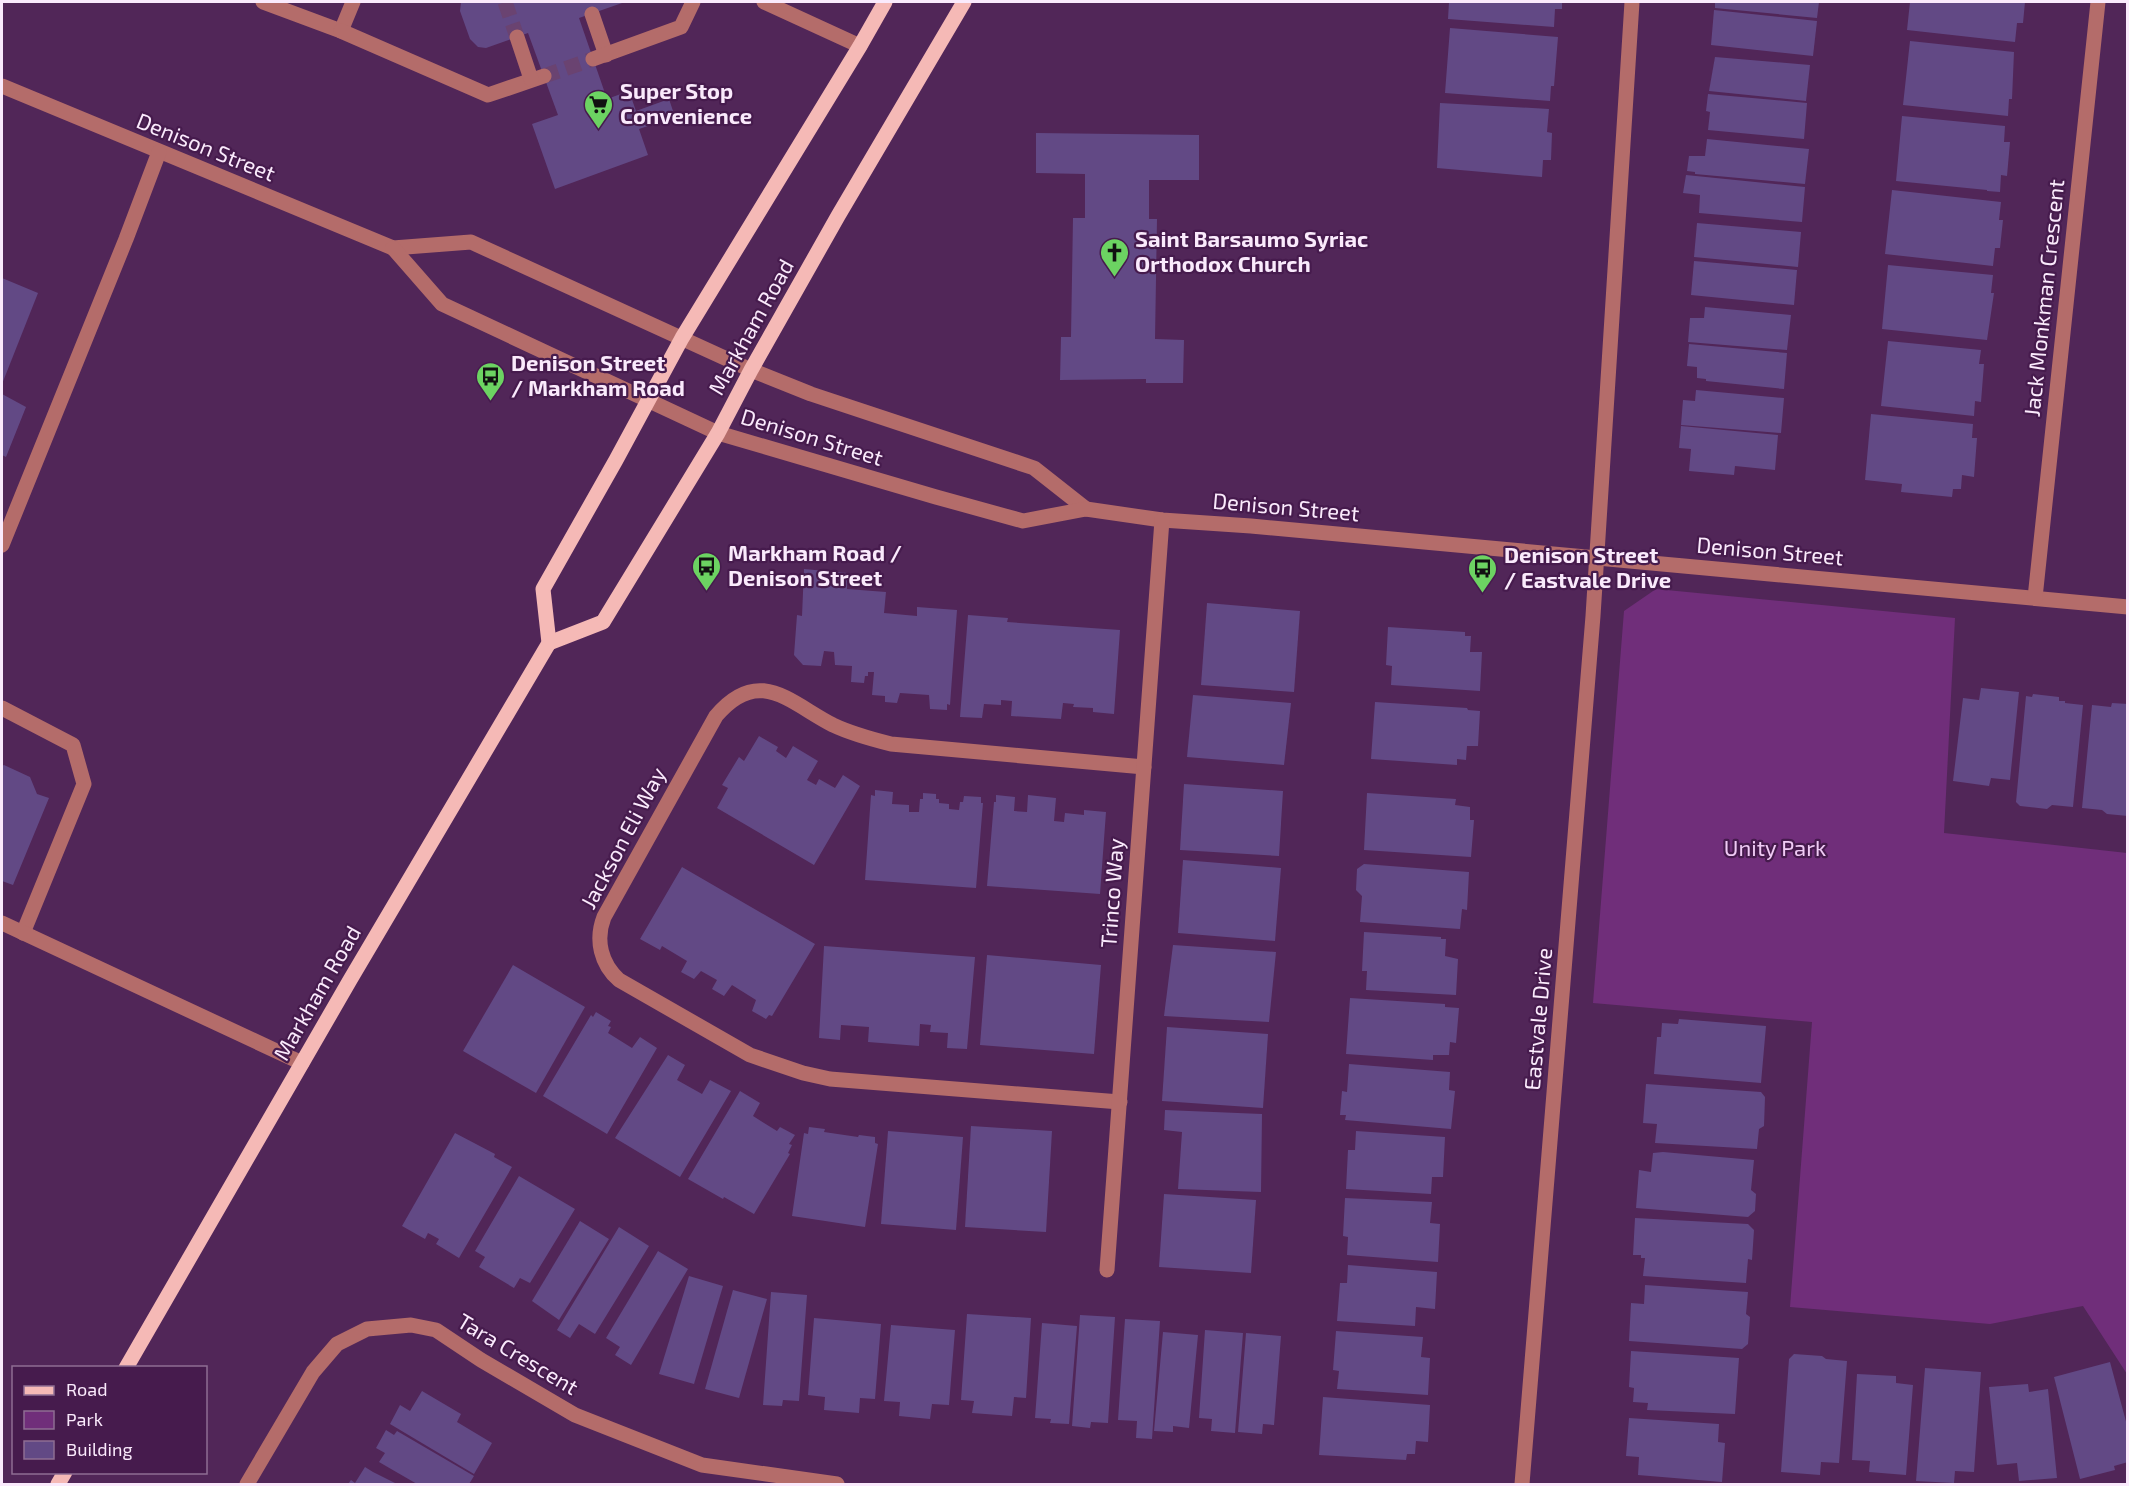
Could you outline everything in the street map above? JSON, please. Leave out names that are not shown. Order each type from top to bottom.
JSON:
[{"type":"main road","points":[[549,643],[543,589],[682,338],[885,2]]},
{"type":"main road","name":"Markham Road","points":[[127,1366],[549,643],[603,622],[718,433],[751,370],[964,2]]},
{"type":"street","points":[[263,2],[340,31],[488,94],[538,78],[517,37]]},
{"type":"street","points":[[340,31],[353,2]]},
{"type":"street","points":[[592,14],[600,57],[681,27],[693,2]]},
{"type":"street","points":[[764,2],[860,46]]},
{"type":"street","points":[[1597,558],[1632,2]]},
{"type":"street","name":"Jack Monkman Crescent","points":[[2036,598],[2098,2]]},
{"type":"street","name":"Denison Street","points":[[2,86],[393,248],[442,304],[718,433],[1023,521],[1086,509],[1162,520],[1251,526],[2127,607]]},
{"type":"street","points":[[2,544],[159,152]]},
{"type":"street","name":"Denison Street","points":[[393,248],[471,242],[751,370],[811,394],[1034,468],[1086,509]]},
{"type":"street","name":"Trinco Way","points":[[1107,1270],[1162,520]]},
{"type":"street","name":"Eastvale Drive","points":[[1522,1485],[1597,558]]},
{"type":"street","name":"Jackson Eli Way","points":[[1120,1102],[830,1079],[776,1065],[725,1042],[619,980],[610,971],[602,956],[599,934],[604,917],[716,716],[730,702],[747,693],[761,691],[781,694],[834,726],[891,744],[1144,767]]},
{"type":"street","points":[[2,708],[73,745],[84,784],[23,933]]},
{"type":"street","points":[[2,923],[302,1063]]},
{"type":"street","name":"Tara Crescent","points":[[247,1485],[313,1372],[337,1344],[367,1329],[411,1325],[436,1330],[481,1360],[575,1415],[702,1465],[837,1485]]},
{"type":"green space","name":"Unity Park","points":[[1656,589],[1955,618],[1944,833],[2127,853],[2127,1374],[2083,1306],[1990,1324],[1790,1307],[1812,1022],[1593,1003],[1624,611]]},
{"type":"building","points":[[461,2],[625,2],[579,18],[607,99],[629,91],[636,111],[669,99],[675,117],[639,129],[648,155],[555,189],[532,124],[558,115],[528,33],[486,48],[478,47],[470,39],[460,11]]},
{"type":"building","points":[[1449,2],[1562,2],[1562,9],[1555,9],[1554,27],[1448,19]]},
{"type":"building","points":[[1715,2],[1819,2],[1817,18],[1715,8]]},
{"type":"building","points":[[1910,2],[2025,2],[2023,23],[2017,23],[2015,42],[1907,30]]},
{"type":"building","points":[[1714,10],[1817,21],[1813,56],[1711,45]]},
{"type":"building","points":[[1450,28],[1558,37],[1554,86],[1551,86],[1550,101],[1445,93]]},
{"type":"building","points":[[1910,41],[2014,52],[2012,99],[2009,99],[2008,116],[1903,105]]},
{"type":"building","points":[[1715,57],[1810,65],[1806,101],[1709,91]]},
{"type":"building","points":[[1708,94],[1807,103],[1804,139],[1708,130],[1710,112],[1706,111]]},
{"type":"building","points":[[1440,103],[1549,109],[1547,132],[1552,133],[1551,160],[1543,160],[1542,177],[1437,168]]},
{"type":"building","points":[[1902,116],[2005,126],[2004,142],[2010,142],[2007,176],[2001,175],[2000,192],[1896,181]]},
{"type":"building","name":"Saint Barsaumo Syriac Orthodox Church","points":[[1036,133],[1199,135],[1199,180],[1149,180],[1149,219],[1157,219],[1155,339],[1184,340],[1183,383],[1146,383],[1146,379],[1060,380],[1061,337],[1071,337],[1073,218],[1085,218],[1085,174],[1036,173]]},
{"type":"building","points":[[1707,139],[1809,149],[1805,184],[1695,174],[1695,172],[1687,171],[1689,156],[1705,156]]},
{"type":"building","points":[[1686,175],[1805,187],[1802,222],[1699,213],[1700,195],[1683,193]]},
{"type":"building","points":[[1892,190],[2001,202],[1999,220],[2003,220],[2000,248],[1995,248],[1993,266],[1885,254]]},
{"type":"building","points":[[1697,223],[1801,232],[1798,267],[1694,257]]},
{"type":"building","points":[[1694,261],[1797,270],[1794,305],[1691,295]]},
{"type":"building","points":[[1888,265],[1993,275],[1991,293],[1994,293],[1987,340],[1882,329]]},
{"type":"building","points":[[2,278],[38,293],[2,384]]},
{"type":"building","points":[[1705,307],[1791,315],[1787,350],[1688,342],[1690,318],[1704,318]]},
{"type":"building","points":[[1888,341],[1981,350],[1979,364],[1984,364],[1981,402],[1975,401],[1974,416],[1881,406]]},
{"type":"building","points":[[1689,344],[1787,353],[1784,389],[1706,381],[1706,379],[1697,378],[1697,367],[1687,366]]},
{"type":"building","points":[[1696,390],[1784,398],[1781,433],[1681,425],[1683,400],[1695,401]]},
{"type":"building","points":[[2,394],[26,407],[6,457],[2,455]]},
{"type":"building","points":[[1871,414],[1973,424],[1972,438],[1977,438],[1974,477],[1962,475],[1961,489],[1953,489],[1952,497],[1901,492],[1902,484],[1865,480]]},
{"type":"building","points":[[1681,426],[1778,435],[1775,470],[1735,466],[1734,475],[1689,471],[1691,449],[1679,448]]},
{"type":"building","points":[[804,569],[847,573],[847,589],[886,592],[884,613],[917,616],[917,607],[957,610],[950,705],[947,704],[947,710],[930,709],[929,695],[900,693],[897,703],[885,702],[885,696],[872,695],[874,672],[868,672],[864,683],[851,682],[852,666],[835,665],[834,652],[824,651],[821,666],[803,665],[794,655],[797,615],[802,616]]},
{"type":"building","points":[[1207,603],[1300,611],[1294,692],[1201,685]]},
{"type":"building","points":[[968,615],[1008,618],[1007,622],[1120,630],[1114,714],[1093,712],[1093,708],[1073,707],[1074,704],[1063,703],[1061,719],[1011,716],[1012,701],[1001,700],[1001,705],[984,704],[982,718],[960,717]]},
{"type":"building","points":[[1388,627],[1465,632],[1465,636],[1471,636],[1470,652],[1482,652],[1480,691],[1391,685],[1392,666],[1386,665]]},
{"type":"building","points":[[1981,688],[2019,692],[2010,780],[1991,778],[1989,786],[1953,781],[1963,698],[1979,700]]},
{"type":"building","points":[[2033,694],[2059,697],[2059,701],[2065,701],[2065,703],[2083,705],[2073,807],[2052,805],[2047,809],[2020,806],[2016,802],[2026,696],[2032,697]]},
{"type":"building","points":[[1193,695],[1291,703],[1284,765],[1187,757]]},
{"type":"building","points":[[1375,702],[1467,708],[1480,711],[1478,746],[1467,746],[1466,760],[1457,759],[1457,765],[1371,759]]},
{"type":"building","points":[[2112,703],[2128,704],[2128,816],[2082,808],[2092,705],[2111,707]]},
{"type":"building","points":[[759,736],[778,747],[776,751],[786,758],[793,746],[818,761],[807,780],[816,785],[819,779],[835,788],[843,775],[860,786],[814,865],[717,808],[728,788],[722,785],[739,757],[744,761]]},
{"type":"building","points":[[2,766],[30,777],[37,794],[49,798],[13,885],[2,881]]},
{"type":"building","points":[[1184,784],[1283,791],[1279,856],[1180,850]]},
{"type":"building","points":[[875,790],[893,792],[892,804],[909,805],[909,812],[919,812],[923,793],[936,794],[939,803],[949,804],[949,809],[959,810],[964,796],[981,797],[981,803],[983,803],[976,888],[865,880],[871,795],[875,796]]},
{"type":"building","points":[[1367,793],[1456,799],[1455,805],[1470,807],[1470,820],[1474,820],[1471,857],[1364,850]]},
{"type":"building","points":[[996,795],[1015,797],[1014,811],[1027,812],[1028,795],[1056,798],[1054,821],[1064,822],[1065,813],[1084,815],[1084,810],[1106,812],[1100,894],[987,886]]},
{"type":"building","points":[[1183,860],[1281,868],[1275,941],[1178,933]]},
{"type":"building","points":[[1364,864],[1469,872],[1467,910],[1462,909],[1460,929],[1360,922],[1362,896],[1356,890],[1357,869]]},
{"type":"building","points":[[682,867],[815,944],[772,1016],[769,1015],[766,1019],[752,1011],[756,1000],[732,985],[724,996],[712,989],[717,980],[701,971],[694,979],[681,972],[687,961],[662,946],[660,950],[640,939]]},
{"type":"building","points":[[1364,932],[1446,939],[1445,956],[1458,959],[1456,995],[1366,990],[1367,971],[1362,971]]},
{"type":"building","points":[[1173,945],[1276,952],[1269,1022],[1164,1016]]},
{"type":"building","points":[[824,946],[975,957],[967,1049],[947,1048],[948,1033],[930,1032],[931,1025],[920,1024],[919,1046],[868,1042],[869,1027],[841,1025],[840,1040],[819,1038]]},
{"type":"building","points":[[987,955],[1101,965],[1094,1054],[980,1045]]},
{"type":"building","points":[[513,965],[585,1007],[536,1093],[463,1051]]},
{"type":"building","points":[[1350,998],[1445,1004],[1445,1007],[1459,1008],[1456,1043],[1450,1042],[1449,1055],[1433,1055],[1433,1060],[1346,1054]]},
{"type":"building","points":[[596,1012],[611,1021],[608,1033],[632,1048],[640,1037],[657,1048],[607,1134],[543,1096],[591,1015],[593,1017]]},
{"type":"building","points":[[1679,1019],[1766,1026],[1761,1083],[1654,1074],[1657,1037],[1661,1037],[1662,1023],[1678,1024]]},
{"type":"building","points":[[1167,1027],[1268,1034],[1263,1108],[1162,1101]]},
{"type":"building","points":[[668,1055],[685,1065],[677,1080],[702,1094],[710,1080],[731,1091],[680,1177],[615,1138]]},
{"type":"building","points":[[1349,1064],[1450,1072],[1449,1090],[1455,1091],[1451,1129],[1345,1120],[1346,1115],[1340,1115],[1342,1091],[1347,1092]]},
{"type":"building","points":[[1646,1084],[1761,1092],[1765,1097],[1764,1126],[1759,1129],[1757,1149],[1655,1143],[1657,1124],[1643,1123]]},
{"type":"building","points":[[740,1091],[760,1103],[753,1116],[777,1131],[780,1127],[795,1135],[789,1144],[792,1145],[788,1153],[790,1154],[754,1214],[688,1179]]},
{"type":"building","points":[[1165,1110],[1262,1114],[1261,1192],[1178,1189],[1182,1132],[1164,1130]]},
{"type":"building","points":[[971,1126],[1052,1131],[1046,1232],[965,1227]]},
{"type":"building","points":[[809,1127],[825,1129],[824,1132],[875,1137],[875,1143],[878,1144],[865,1227],[792,1216],[804,1133],[808,1134]]},
{"type":"building","points":[[888,1131],[963,1137],[956,1230],[881,1224]]},
{"type":"building","points":[[1356,1131],[1445,1137],[1443,1177],[1432,1177],[1431,1194],[1346,1189],[1348,1150],[1355,1150]]},
{"type":"building","points":[[455,1133],[495,1154],[494,1157],[512,1167],[459,1258],[436,1244],[439,1239],[428,1233],[425,1239],[402,1226]]},
{"type":"building","points":[[1653,1153],[1754,1160],[1751,1190],[1756,1194],[1755,1211],[1748,1217],[1636,1208],[1639,1170],[1651,1172]]},
{"type":"building","points":[[519,1176],[575,1209],[530,1283],[520,1278],[514,1288],[479,1267],[485,1257],[475,1251]]},
{"type":"building","points":[[1164,1194],[1256,1200],[1251,1273],[1159,1267]]},
{"type":"building","points":[[1345,1198],[1432,1202],[1430,1223],[1440,1224],[1438,1262],[1347,1255],[1348,1237],[1343,1236]]},
{"type":"building","points":[[1635,1218],[1748,1224],[1754,1230],[1752,1260],[1748,1259],[1746,1283],[1643,1276],[1645,1258],[1641,1258],[1641,1255],[1633,1255]]},
{"type":"building","points":[[580,1221],[609,1239],[559,1320],[532,1301]]},
{"type":"building","points":[[619,1227],[649,1246],[595,1334],[579,1324],[570,1338],[557,1330]]},
{"type":"building","points":[[658,1251],[688,1269],[631,1365],[615,1355],[620,1347],[606,1338]]},
{"type":"building","points":[[1348,1265],[1437,1272],[1435,1309],[1416,1307],[1415,1326],[1337,1321],[1340,1283],[1347,1283]]},
{"type":"building","points":[[689,1276],[723,1286],[694,1384],[659,1374]]},
{"type":"building","points":[[1645,1285],[1748,1292],[1746,1314],[1750,1317],[1748,1344],[1742,1349],[1629,1341],[1631,1303],[1644,1304]]},
{"type":"building","points":[[733,1290],[767,1299],[739,1398],[705,1389]]},
{"type":"building","points":[[771,1292],[807,1295],[799,1401],[783,1400],[782,1406],[763,1405]]},
{"type":"building","points":[[967,1314],[1031,1318],[1026,1398],[1014,1397],[1012,1416],[972,1413],[974,1401],[961,1400]]},
{"type":"building","points":[[1080,1315],[1115,1317],[1108,1423],[1091,1422],[1090,1428],[1072,1426]]},
{"type":"building","points":[[814,1318],[881,1324],[875,1399],[860,1398],[859,1413],[824,1410],[825,1397],[808,1395]]},
{"type":"building","points":[[1125,1319],[1160,1321],[1152,1439],[1136,1438],[1137,1421],[1118,1420]]},
{"type":"building","points":[[1042,1323],[1077,1326],[1069,1424],[1050,1423],[1051,1419],[1035,1418]]},
{"type":"building","points":[[891,1325],[955,1330],[949,1405],[932,1404],[930,1419],[899,1416],[900,1402],[884,1401]]},
{"type":"building","points":[[1205,1330],[1243,1333],[1235,1433],[1211,1431],[1212,1419],[1199,1418]]},
{"type":"building","points":[[1336,1331],[1423,1337],[1421,1357],[1430,1358],[1428,1395],[1337,1389],[1339,1371],[1333,1370]]},
{"type":"building","points":[[1163,1332],[1198,1335],[1189,1428],[1173,1426],[1173,1432],[1154,1431]]},
{"type":"building","points":[[1246,1333],[1281,1336],[1274,1425],[1263,1424],[1262,1434],[1238,1432]]},
{"type":"building","points":[[1631,1351],[1739,1358],[1735,1414],[1647,1410],[1648,1403],[1633,1402],[1634,1388],[1629,1387]]},
{"type":"building","points":[[1794,1354],[1847,1361],[1839,1463],[1821,1462],[1820,1475],[1781,1472],[1789,1359]]},
{"type":"building","points":[[2110,1362],[2128,1429],[2128,1462],[2114,1466],[2115,1470],[2080,1479],[2054,1377]]},
{"type":"building","points":[[1925,1368],[1981,1372],[1974,1472],[1955,1471],[1954,1483],[1916,1481]]},
{"type":"building","points":[[1857,1374],[1896,1376],[1896,1383],[1913,1385],[1906,1475],[1869,1472],[1870,1461],[1852,1460]]},
{"type":"building","points":[[2028,1384],[2029,1392],[2048,1389],[2057,1478],[2019,1481],[2017,1463],[1997,1465],[1989,1387]]},
{"type":"building","points":[[422,1391],[461,1414],[457,1422],[492,1443],[474,1474],[390,1424],[400,1405],[410,1411]]},
{"type":"building","points":[[1323,1397],[1430,1405],[1428,1442],[1416,1441],[1415,1454],[1407,1454],[1406,1460],[1319,1455]]},
{"type":"building","points":[[1629,1418],[1719,1424],[1718,1442],[1725,1443],[1722,1482],[1638,1475],[1639,1457],[1626,1456]]},
{"type":"building","points":[[386,1430],[394,1435],[397,1431],[474,1476],[469,1484],[417,1484],[379,1462],[385,1453],[376,1448]]},
{"type":"building","points":[[365,1467],[397,1484],[348,1484],[351,1480],[355,1483]]},
{"type":"tunnel","points":[[505,2],[517,37]]},
{"type":"tunnel","points":[[544,76],[593,59]]},
{"type":"place","name":"Super Stop Convenience","points":[[599,130]]},
{"type":"place","name":"Saint Barsaumo Syriac Orthodox Church","points":[[1114,278]]},
{"type":"place","name":"Denison Street / Markham Road","points":[[490,402]]},
{"type":"place","name":"Markham Road / Denison Street","points":[[707,592]]},
{"type":"place","name":"Denison Street / Eastvale Drive","points":[[1483,594]]}]
